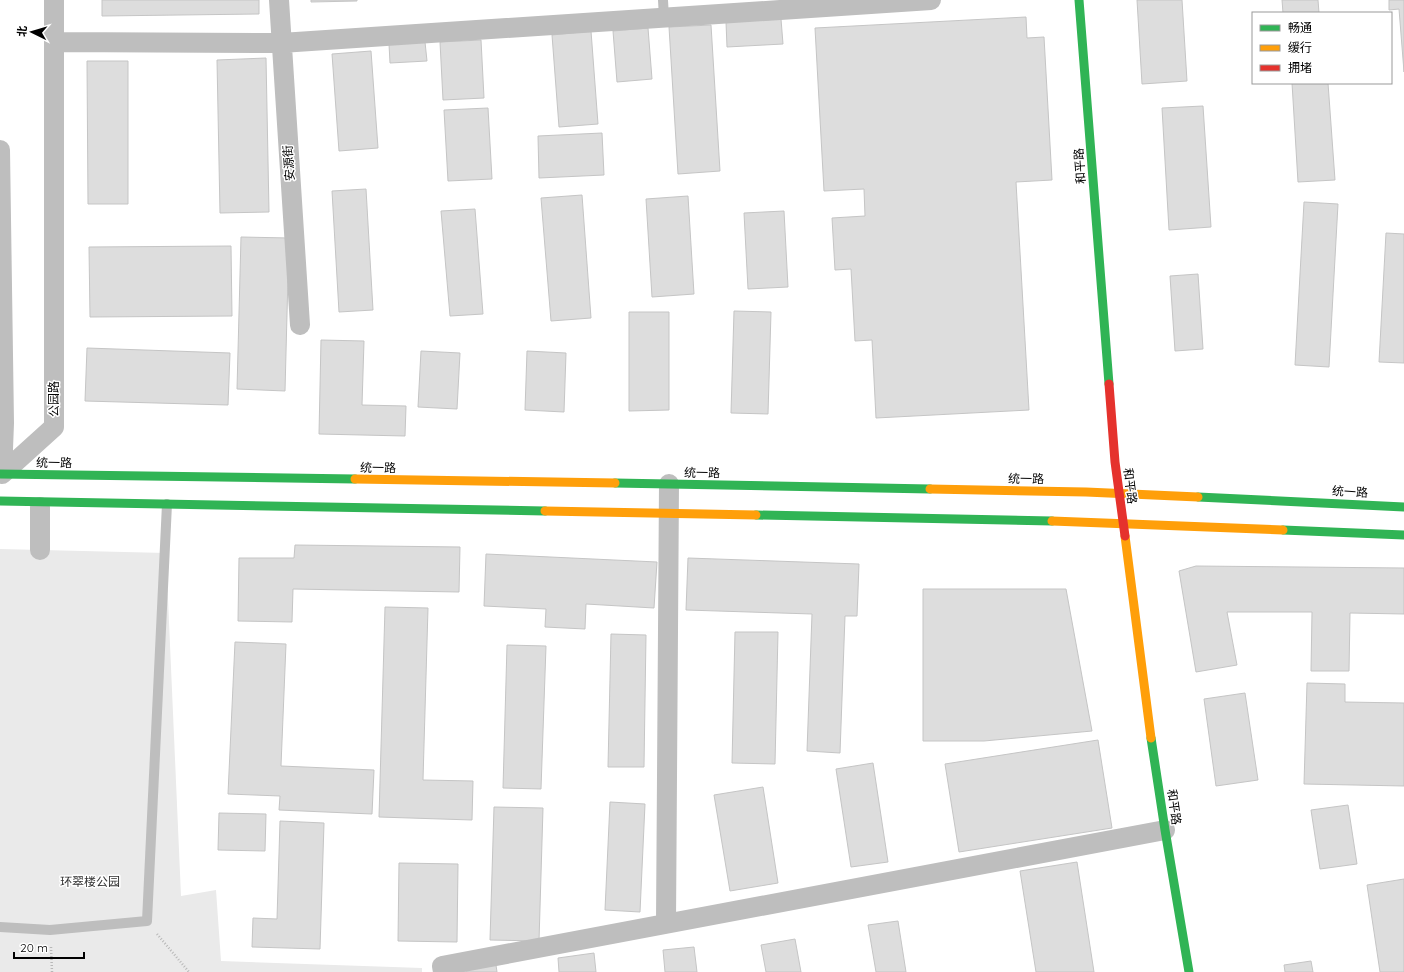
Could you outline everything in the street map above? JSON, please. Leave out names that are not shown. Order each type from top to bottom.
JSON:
[{"type":"main road","name":"和平路","points":[[1079,0],[1115,462],[1165,830],[1189,972]]},
{"type":"main road","name":"统一路","points":[[1,474],[669,484],[1119,494],[1404,507]]},
{"type":"main road","points":[[0,502],[668,513],[1123,524],[1404,535]]},
{"type":"street","name":"公园路","points":[[1,474],[54,427],[54,0]]},
{"type":"street","name":"安源街","points":[[279,0],[300,325]]},
{"type":"street","points":[[54,42],[281,43],[664,9],[931,0]]},
{"type":"street","points":[[0,150],[4,423],[1,474]]},
{"type":"street","points":[[666,923],[669,484]]},
{"type":"street","points":[[40,507],[40,550]]},
{"type":"street","points":[[443,972],[442,966],[1165,830]]},
{"type":"lane","points":[[0,927],[50,930],[147,921],[167,504]]},
{"type":"path","points":[[147,921],[189,972]]},
{"type":"path","points":[[50,930],[52,972]]},
{"type":"green space","name":"环翠楼公园","points":[[0,549],[166,553],[181,896],[216,890],[221,961],[422,968],[422,972],[0,972]]},
{"type":"building","points":[[102,0],[259,0],[259,14],[102,16]]},
{"type":"building","points":[[311,0],[357,0],[357,1],[311,2]]},
{"type":"building","points":[[1137,0],[1182,0],[1187,81],[1142,84]]},
{"type":"building","points":[[1282,0],[1318,0],[1319,12],[1283,12]]},
{"type":"building","points":[[1389,0],[1404,0],[1404,72],[1399,9],[1389,10]]},
{"type":"building","points":[[1026,17],[1027,38],[1044,37],[1052,180],[1016,182],[1029,410],[876,418],[872,340],[855,341],[851,269],[835,270],[832,218],[865,216],[864,189],[824,191],[815,28]]},
{"type":"building","points":[[781,19],[783,44],[727,47],[726,22]]},
{"type":"building","points":[[711,25],[720,171],[678,174],[669,27]]},
{"type":"building","points":[[648,28],[652,79],[617,82],[613,31]]},
{"type":"building","points":[[591,31],[598,124],[559,127],[552,35]]},
{"type":"building","points":[[481,40],[484,98],[443,100],[440,42]]},
{"type":"building","points":[[425,42],[427,61],[390,63],[389,44]]},
{"type":"building","points":[[371,51],[378,148],[339,151],[332,54]]},
{"type":"building","points":[[266,58],[269,212],[220,213],[217,60]]},
{"type":"building","points":[[87,61],[128,61],[128,204],[88,204]]},
{"type":"building","points":[[1292,84],[1328,84],[1335,180],[1298,182]]},
{"type":"building","points":[[1203,106],[1211,227],[1169,230],[1162,108]]},
{"type":"building","points":[[488,108],[492,179],[448,181],[444,110]]},
{"type":"building","points":[[602,133],[604,175],[539,178],[538,136]]},
{"type":"building","points":[[366,189],[373,310],[339,312],[332,191]]},
{"type":"building","points":[[582,195],[591,318],[551,321],[541,198]]},
{"type":"building","points":[[688,196],[694,294],[652,297],[646,199]]},
{"type":"building","points":[[1304,202],[1338,204],[1329,367],[1295,365]]},
{"type":"building","points":[[475,209],[483,314],[450,316],[441,211]]},
{"type":"building","points":[[784,211],[788,287],[748,289],[744,213]]},
{"type":"building","points":[[1386,233],[1404,234],[1404,363],[1379,362]]},
{"type":"building","points":[[241,237],[289,238],[285,391],[237,389]]},
{"type":"building","points":[[231,246],[232,316],[90,317],[89,247]]},
{"type":"building","points":[[1198,274],[1203,349],[1175,351],[1170,276]]},
{"type":"building","points":[[734,311],[771,312],[768,414],[731,413]]},
{"type":"building","points":[[629,312],[669,312],[669,410],[629,411]]},
{"type":"building","points":[[321,340],[364,341],[362,405],[406,406],[405,436],[319,434]]},
{"type":"building","points":[[87,348],[230,353],[228,405],[85,401]]},
{"type":"building","points":[[421,351],[460,353],[457,409],[418,407]]},
{"type":"building","points":[[527,351],[566,353],[564,412],[525,410]]},
{"type":"building","points":[[295,545],[460,547],[459,592],[293,589],[292,622],[238,621],[239,558],[294,558]]},
{"type":"building","points":[[486,554],[657,562],[654,608],[586,604],[585,629],[545,627],[546,609],[484,606]]},
{"type":"building","points":[[688,558],[859,564],[857,616],[845,616],[840,753],[807,751],[812,614],[686,610]]},
{"type":"building","points":[[1196,566],[1404,568],[1404,614],[1350,613],[1349,671],[1311,671],[1312,612],[1227,612],[1237,665],[1196,672],[1179,571]]},
{"type":"building","points":[[923,589],[1066,589],[1092,731],[984,741],[923,741]]},
{"type":"building","points":[[385,607],[428,608],[423,780],[473,781],[472,820],[379,817]]},
{"type":"building","points":[[735,632],[778,632],[775,764],[732,763]]},
{"type":"building","points":[[611,634],[646,635],[644,767],[608,767]]},
{"type":"building","points":[[235,642],[286,644],[281,766],[374,770],[372,814],[279,810],[280,796],[228,794]]},
{"type":"building","points":[[507,645],[546,646],[541,789],[503,788]]},
{"type":"building","points":[[1307,683],[1345,684],[1345,702],[1404,703],[1404,786],[1304,784]]},
{"type":"building","points":[[1245,693],[1258,780],[1216,786],[1204,699]]},
{"type":"building","points":[[1098,740],[1112,828],[959,852],[945,764]]},
{"type":"building","points":[[873,763],[888,862],[851,867],[836,769]]},
{"type":"building","points":[[763,787],[778,883],[730,891],[714,795]]},
{"type":"building","points":[[610,802],[645,804],[640,912],[605,910]]},
{"type":"building","points":[[1348,805],[1357,864],[1320,869],[1311,810]]},
{"type":"building","points":[[494,807],[543,808],[539,941],[490,940]]},
{"type":"building","points":[[219,813],[266,814],[265,851],[218,850]]},
{"type":"building","points":[[280,821],[324,823],[320,949],[252,947],[253,918],[277,919]]},
{"type":"building","points":[[1077,862],[1094,972],[1036,972],[1020,871]]},
{"type":"building","points":[[399,863],[458,864],[457,942],[398,941]]},
{"type":"building","points":[[1404,879],[1404,972],[1380,972],[1367,885]]},
{"type":"building","points":[[898,921],[906,972],[876,972],[868,925]]},
{"type":"building","points":[[795,939],[801,972],[766,972],[761,945]]},
{"type":"building","points":[[694,947],[697,972],[665,972],[663,950]]},
{"type":"building","points":[[594,953],[596,972],[559,972],[558,958]]},
{"type":"building","points":[[1311,961],[1313,972],[1285,972],[1284,965]]},
{"type":"building","points":[[496,965],[497,972],[466,972],[466,969]]},
{"type":"traffic: fast","points":[[1079,0],[1109,384]]},
{"type":"traffic: fast","points":[[0,474],[355,479]]},
{"type":"traffic: fast","points":[[615,483],[930,489]]},
{"type":"traffic: fast","points":[[1198,497],[1404,507]]},
{"type":"traffic: fast","points":[[0,501],[545,511]]},
{"type":"traffic: fast","points":[[756,515],[1052,521]]},
{"type":"traffic: fast","points":[[1283,530],[1404,535]]},
{"type":"traffic: fast","points":[[1151,738],[1189,972]]},
{"type":"traffic: slow","points":[[355,479],[615,483]]},
{"type":"traffic: slow","points":[[930,489],[1086,492],[1198,497]]},
{"type":"traffic: slow","points":[[545,511],[756,515]]},
{"type":"traffic: slow","points":[[1052,521],[1283,530]]},
{"type":"traffic: slow","points":[[1125,536],[1151,738]]},
{"type":"traffic: jam","points":[[1109,384],[1115,462],[1125,536]]}]
